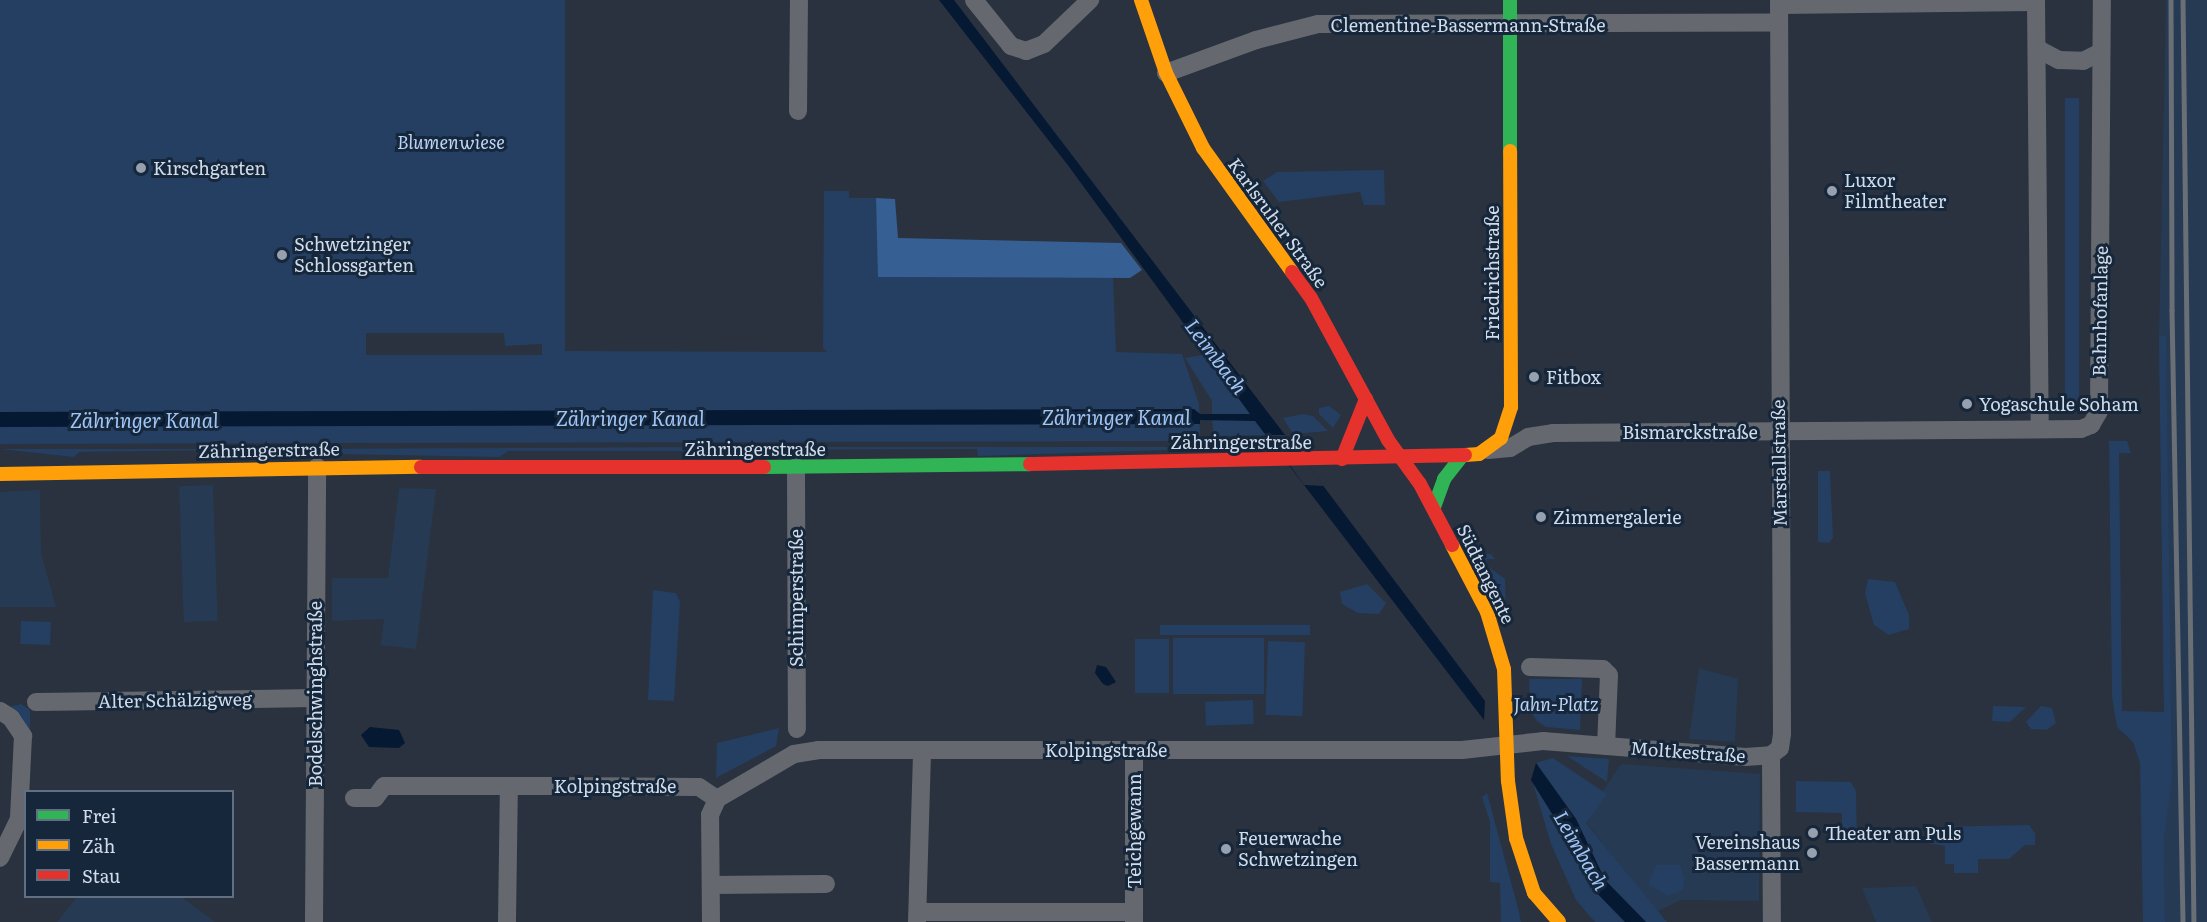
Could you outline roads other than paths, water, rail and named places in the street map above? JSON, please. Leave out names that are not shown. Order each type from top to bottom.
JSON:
[{"type":"main road","name":"Karlsruher Straße","points":[[1141,0],[1166,73],[1203,147],[1306,291],[1366,399],[1402,458]]},
{"type":"main road","name":"Friedrichstraße","points":[[1488,450],[1507,429],[1511,407],[1510,0]]},
{"type":"main road","points":[[1342,459],[1366,399]]},
{"type":"main road","points":[[1402,458],[1462,456],[1488,450]]},
{"type":"main road","points":[[1434,507],[1444,479],[1462,456]]},
{"type":"main road","name":"Zähringerstraße","points":[[18,458],[72,461],[109,469]]},
{"type":"main road","name":"Zähringerstraße","points":[[0,474],[109,469],[317,467],[978,467],[1116,460],[1402,458]]},
{"type":"main road","name":"Südtangente","points":[[1402,458],[1434,507],[1496,634],[1506,680],[1508,781],[1517,823],[1516,838],[1534,893],[1549,906],[1558,922]]},
{"type":"main road","name":"Südtangente","points":[[1517,823],[1535,848]]},
{"type":"main road","points":[[1549,906],[1551,887]]},
{"type":"street","points":[[798,111],[799,0]]},
{"type":"street","points":[[974,0],[1011,46],[1026,51],[1044,44],[1090,0]]},
{"type":"street","name":"Bahnhofanlage","points":[[2040,429],[2081,429],[2095,421],[2099,411],[2102,0]]},
{"type":"street","points":[[2036,1],[2040,429]]},
{"type":"street","name":"Clementine-Bassermann-Straße","points":[[1166,73],[1256,40],[1318,24],[1510,24],[1779,9],[2036,1]]},
{"type":"street","name":"Marstallstraße","points":[[1772,922],[1771,755],[1780,748],[1782,734],[1779,9]]},
{"type":"street","points":[[2038,49],[2059,60],[2083,61],[2101,52]]},
{"type":"street","name":"Bismarckstraße","points":[[1488,450],[1510,448],[1528,437],[1553,433],[2040,429]]},
{"type":"street","name":"Bodelschwinghstraße","points":[[314,922],[317,467]]},
{"type":"street","name":"Schimperstraße","points":[[796,467],[797,729]]},
{"type":"street","name":"Moltkestraße","points":[[1530,667],[1604,669],[1609,675],[1605,746]]},
{"type":"street","name":"Alter Schälzigweg","points":[[36,702],[314,698]]},
{"type":"street","points":[[0,711],[11,718],[23,736],[19,819],[0,858]]},
{"type":"street","name":"Moltkestraße","points":[[1508,746],[1543,741],[1771,755]]},
{"type":"street","name":"Kolpingstraße","points":[[509,786],[699,787],[717,799],[794,754],[818,750],[1468,750],[1508,746]]},
{"type":"street","points":[[918,917],[922,750]]},
{"type":"street","name":"Teichgewann","points":[[918,917],[1134,917],[1134,750]]},
{"type":"street","points":[[354,798],[375,798],[384,786],[509,786],[507,922]]},
{"type":"street","points":[[711,922],[710,815],[717,799]]},
{"type":"street","points":[[711,885],[825,885]]},
{"type":"water","points":[[939,0],[954,0],[1285,435],[1485,701],[1484,720],[1255,421],[1200,420],[1200,424],[0,427],[0,412],[1194,409],[1200,414],[1250,414],[1067,164]]},
{"type":"water","points":[[1097,665],[1106,667],[1116,682],[1108,686],[1103,684],[1095,673]]},
{"type":"water","points":[[370,727],[399,730],[405,743],[399,748],[369,747],[361,735]]},
{"type":"water","name":"Leimbach","points":[[1536,763],[1576,819],[1605,880],[1646,922],[1625,922],[1591,887],[1569,841],[1531,780]]},
{"type":"railway","points":[[2171,0],[2172,310],[2183,922]]},
{"type":"railway","points":[[2183,0],[2194,922]]},
{"type":"place","name":"Kirschgarten","points":[[141,168]]},
{"type":"place","name":"Luxor Filmtheater","points":[[1832,191]]},
{"type":"place","name":"Schwetzinger Schlossgarten","points":[[282,255]]},
{"type":"place","name":"Fitbox","points":[[1534,377]]},
{"type":"place","name":"Yogaschule Soham","points":[[1967,404]]},
{"type":"place","name":"Zimmergalerie","points":[[1541,517]]},
{"type":"place","name":"Theater am Puls","points":[[1813,833]]},
{"type":"place","name":"Feuerwache Schwetzingen","points":[[1226,849]]},
{"type":"place","name":"Vereinshaus Bassermann","points":[[1812,853]]},
{"type":"park label","name":"Blumenwiese","points":[[451,142]]},
{"type":"park label","name":"Jahn-Platz","points":[[1556,704]]},
{"type":"water label","name":"Zähringer Kanal","points":[[1116,416]]},
{"type":"water label","name":"Zähringer Kanal","points":[[630,417]]},
{"type":"water label","name":"Zähringer Kanal","points":[[144,419]]}]
